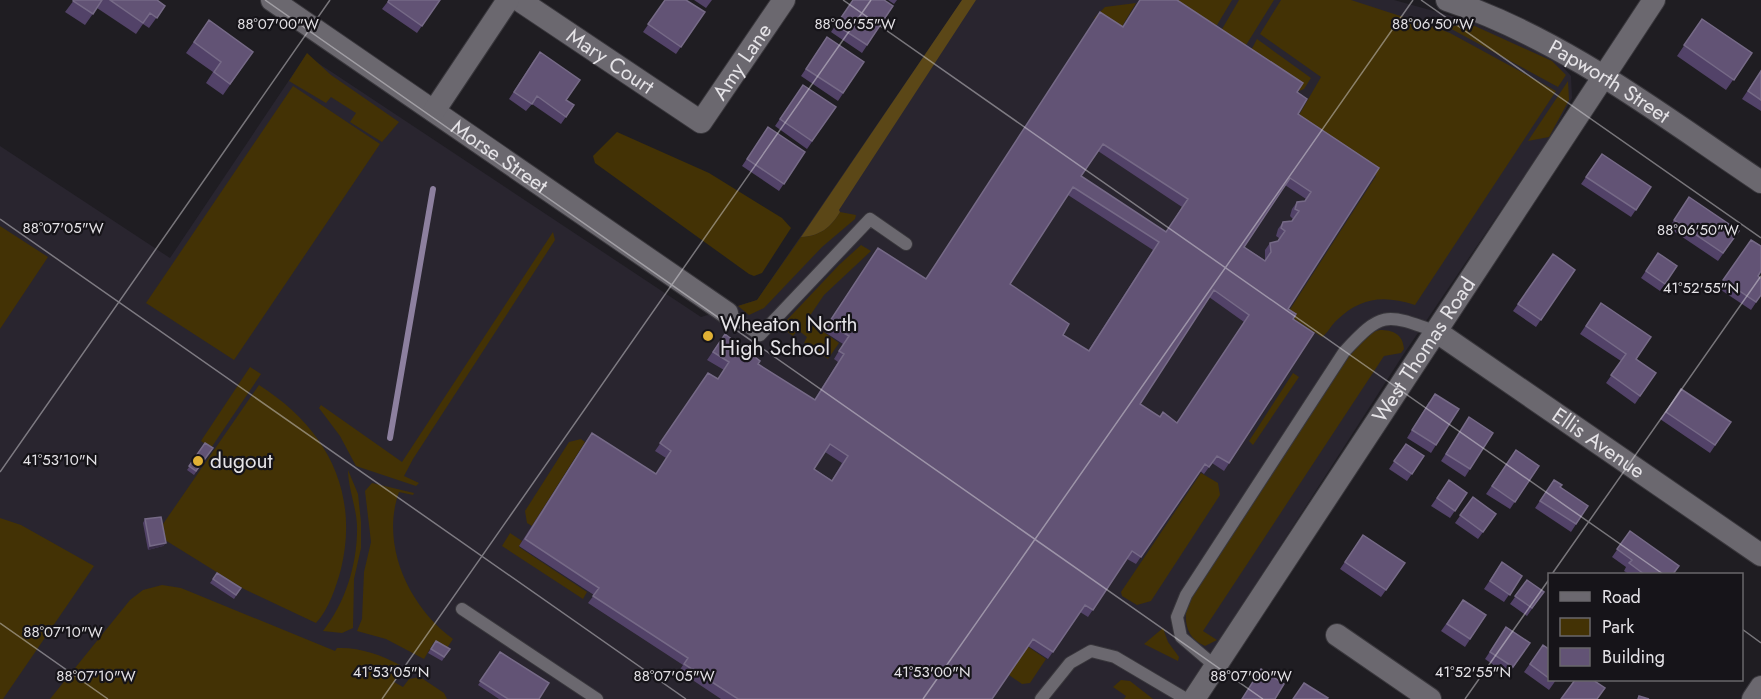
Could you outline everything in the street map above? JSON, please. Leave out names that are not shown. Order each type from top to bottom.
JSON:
[{"type":"street","name":"Morse Street","points":[[272,0],[727,313]]},
{"type":"street","points":[[434,111],[508,0]]},
{"type":"street","name":"Mary Court","points":[[519,0],[701,122]]},
{"type":"street","name":"Amy Lane","points":[[701,122],[784,0]]},
{"type":"street","name":"Papworth Street","points":[[1447,0],[1536,37],[1604,78],[1761,182]]},
{"type":"street","name":"West Thomas Road","points":[[1194,699],[1654,0]]},
{"type":"street","name":"Ellis Avenue","points":[[1437,332],[1761,555]]},
{"type":"street","points":[[1337,635],[1430,699]]},
{"type":"street","points":[[1753,699],[1761,687]]},
{"type":"lane","points":[[727,313],[760,335],[870,219],[906,244]]},
{"type":"lane","points":[[1215,666],[1181,638],[1177,618],[1183,602],[1344,352],[1366,328],[1380,318],[1401,319],[1437,332]]},
{"type":"lane","points":[[462,609],[597,699]]},
{"type":"lane","points":[[1041,699],[1070,663],[1091,651],[1115,657],[1186,699]]},
{"type":"shaded area","name":"Wheaton North High School","points":[[962,0],[1394,0],[1470,21],[1555,58],[1571,76],[1572,98],[1550,138],[1403,355],[1182,699],[0,699],[0,146],[170,258],[306,55],[701,317],[757,300]]},
{"type":"shaded area","points":[[962,0],[976,0],[836,218],[819,233],[801,237]]},
{"type":"green space","points":[[1162,0],[1232,0],[1214,30]]},
{"type":"green space","points":[[1239,0],[1274,0],[1243,50],[1218,36]]},
{"type":"green space","points":[[1281,0],[1351,0],[1431,26],[1450,33],[1556,91],[1415,305],[1383,299],[1364,303],[1346,312],[1322,337],[1287,314],[1376,176],[1295,122],[1321,77],[1260,34]]},
{"type":"green space","points":[[1136,3],[1118,33],[1094,18],[1105,7]]},
{"type":"green space","points":[[1466,22],[1552,61],[1566,75],[1558,87],[1444,25]]},
{"type":"green space","points":[[1257,39],[1311,78],[1304,89],[1299,91],[1248,56]]},
{"type":"green space","points":[[307,53],[331,75],[399,122],[382,142],[350,122],[356,113],[331,97],[326,103],[289,81]]},
{"type":"green space","points":[[1568,81],[1569,100],[1549,137],[1528,141]]},
{"type":"green space","points":[[293,86],[380,144],[234,360],[146,303]]},
{"type":"green space","points":[[617,132],[709,173],[782,218],[791,228],[762,273],[754,276],[749,274],[595,163],[593,156]]},
{"type":"green space","points":[[840,212],[856,215],[855,219],[822,247],[764,308],[749,315],[738,306],[757,300],[801,237],[814,235],[824,230]]},
{"type":"green space","points":[[0,226],[48,257],[0,329]]},
{"type":"green space","points":[[553,232],[555,240],[413,459],[404,476],[419,483],[416,486],[356,466],[340,436],[319,408],[321,405],[402,462]]},
{"type":"green space","points":[[861,245],[871,251],[824,295],[807,320],[839,343],[828,359],[804,343],[807,337],[798,330],[793,336],[786,331],[786,321]]},
{"type":"green space","points":[[1380,330],[1399,336],[1404,349],[1401,353],[1384,356],[1203,631],[1217,640],[1205,646],[1192,637],[1187,625],[1186,611],[1190,596],[1357,344],[1372,332]]},
{"type":"green space","points":[[250,367],[261,374],[211,448],[201,441]]},
{"type":"green space","points":[[1293,373],[1299,377],[1253,445],[1249,441]]},
{"type":"green space","points":[[259,385],[302,420],[319,441],[332,463],[341,487],[346,540],[341,569],[328,605],[316,623],[244,589],[165,540],[163,524]]},
{"type":"green space","points":[[581,439],[585,442],[532,526],[527,523],[525,511],[569,442]]},
{"type":"green space","points":[[348,470],[358,494],[361,548],[354,579],[353,628],[342,633],[323,631],[338,607],[353,567],[357,525]]},
{"type":"green space","points":[[1201,473],[1218,483],[1220,495],[1151,601],[1137,605],[1122,596],[1121,592]]},
{"type":"green space","points":[[372,483],[414,493],[413,495],[399,492],[394,512],[393,533],[396,553],[402,573],[423,610],[453,639],[447,648],[434,642],[424,659],[386,639],[357,631],[362,619],[364,572],[371,542],[365,491]]},
{"type":"green space","points":[[0,518],[21,525],[94,566],[3,699],[0,699]]},
{"type":"green space","points":[[510,533],[522,541],[519,547],[587,592],[583,599],[502,546]]},
{"type":"green space","points":[[162,585],[181,588],[335,651],[337,648],[354,649],[386,658],[400,665],[394,682],[403,687],[409,679],[420,677],[444,693],[447,699],[50,699],[130,600],[143,590]]},
{"type":"green space","points":[[1163,628],[1168,642],[1179,657],[1178,661],[1144,644]]},
{"type":"green space","points":[[1027,646],[1046,659],[1030,683],[1022,684],[1009,675]]},
{"type":"green space","points":[[1121,680],[1130,681],[1153,699],[1124,699],[1126,696],[1113,687]]},
{"type":"building","points":[[74,0],[102,0],[93,14]]},
{"type":"building","points":[[110,0],[157,0],[165,6],[157,18],[150,13],[143,23]]},
{"type":"building","points":[[389,0],[440,0],[422,26],[388,2]]},
{"type":"building","points":[[665,0],[686,0],[705,12],[681,47],[648,24]]},
{"type":"building","points":[[853,0],[884,0],[893,6],[867,45],[836,25]]},
{"type":"building","points":[[1140,0],[1177,0],[1303,83],[1297,92],[1307,99],[1298,114],[1379,168],[1288,309],[1296,314],[1293,319],[1314,333],[1229,463],[1217,456],[1209,467],[1205,464],[1141,557],[1132,551],[1093,610],[1085,605],[1053,652],[1033,639],[992,699],[738,699],[684,664],[688,658],[593,596],[599,588],[525,539],[592,433],[656,474],[671,451],[660,443],[708,373],[718,379],[729,362],[713,352],[725,334],[760,361],[758,364],[815,400],[844,354],[839,351],[849,336],[828,324],[878,248],[926,279],[1100,12],[1123,27]],"holes":[[[1103,144],[1188,199],[1166,232],[1081,176]],[[1290,178],[1311,192],[1305,201],[1297,202],[1295,209],[1299,211],[1292,221],[1283,222],[1281,228],[1285,231],[1278,241],[1270,243],[1271,252],[1265,261],[1244,247]],[[1073,187],[1159,242],[1089,351],[1063,335],[1069,324],[1010,284]],[[1214,290],[1249,315],[1177,423],[1163,412],[1160,417],[1140,404]],[[830,444],[848,456],[832,481],[814,469]]]},
{"type":"building","points":[[1702,19],[1752,53],[1734,80],[1684,45]]},
{"type":"building","points":[[209,20],[253,52],[230,84],[214,72],[221,62],[194,42]]},
{"type":"building","points":[[827,37],[864,62],[843,93],[806,69]]},
{"type":"building","points":[[540,52],[580,80],[566,100],[574,105],[566,117],[537,96],[532,104],[514,92]]},
{"type":"building","points":[[1761,71],[1761,100],[1748,91]]},
{"type":"building","points":[[803,85],[836,107],[812,141],[780,119]]},
{"type":"building","points":[[768,127],[805,152],[784,184],[747,159]]},
{"type":"building","points":[[1602,154],[1651,187],[1636,210],[1586,177]]},
{"type":"building","points":[[1689,197],[1739,231],[1723,253],[1674,220]]},
{"type":"building","points":[[1751,240],[1761,246],[1761,271],[1758,276],[1761,279],[1761,295],[1756,302],[1723,280]]},
{"type":"building","points":[[1658,253],[1677,266],[1665,284],[1646,271]]},
{"type":"building","points":[[1553,254],[1575,270],[1541,320],[1518,304]]},
{"type":"building","points":[[1601,303],[1651,337],[1636,359],[1656,373],[1640,396],[1611,375],[1626,354],[1586,326]]},
{"type":"building","points":[[1681,389],[1731,422],[1715,445],[1666,412]]},
{"type":"building","points":[[1435,394],[1459,409],[1436,445],[1412,430]]},
{"type":"building","points":[[1469,417],[1493,433],[1470,469],[1446,454]]},
{"type":"building","name":"dugout","points":[[205,443],[213,448],[196,471],[189,466]]},
{"type":"building","points":[[1406,444],[1424,456],[1412,474],[1394,461]]},
{"type":"building","points":[[1516,450],[1539,466],[1515,502],[1492,486]]},
{"type":"building","points":[[1449,480],[1467,493],[1455,511],[1437,498]]},
{"type":"building","points":[[1554,480],[1562,485],[1560,487],[1588,506],[1576,524],[1540,501]]},
{"type":"building","points":[[1473,497],[1496,514],[1483,532],[1460,515]]},
{"type":"building","points":[[161,517],[166,543],[150,546],[145,519]]},
{"type":"building","points":[[1630,531],[1679,566],[1674,573],[1643,573],[1629,563],[1632,560],[1617,549]]},
{"type":"building","points":[[1363,535],[1405,563],[1386,590],[1345,562]]},
{"type":"building","points":[[1502,562],[1522,576],[1510,595],[1490,581]]},
{"type":"building","points":[[217,573],[241,588],[236,595],[213,579]]},
{"type":"building","points":[[1527,580],[1544,592],[1532,608],[1515,596]]},
{"type":"building","points":[[1463,600],[1486,615],[1470,639],[1447,624]]},
{"type":"building","points":[[1506,627],[1530,643],[1513,667],[1490,652]]},
{"type":"building","points":[[436,641],[450,649],[444,657],[431,649]]},
{"type":"building","points":[[1543,645],[1548,649],[1548,678],[1530,664]]},
{"type":"building","points":[[500,652],[549,683],[539,699],[508,699],[480,681]]},
{"type":"building","points":[[1261,669],[1284,684],[1275,699],[1242,699]]},
{"type":"building","points":[[1574,681],[1594,681],[1605,688],[1597,699],[1561,699]]},
{"type":"building","points":[[1304,683],[1328,698],[1293,699]]},
{"type":"waterway","points":[[390,438],[433,189]]},
{"type":"place","name":"Wheaton North High School","points":[[708,336]]},
{"type":"place","name":"dugout","points":[[198,461]]}]
